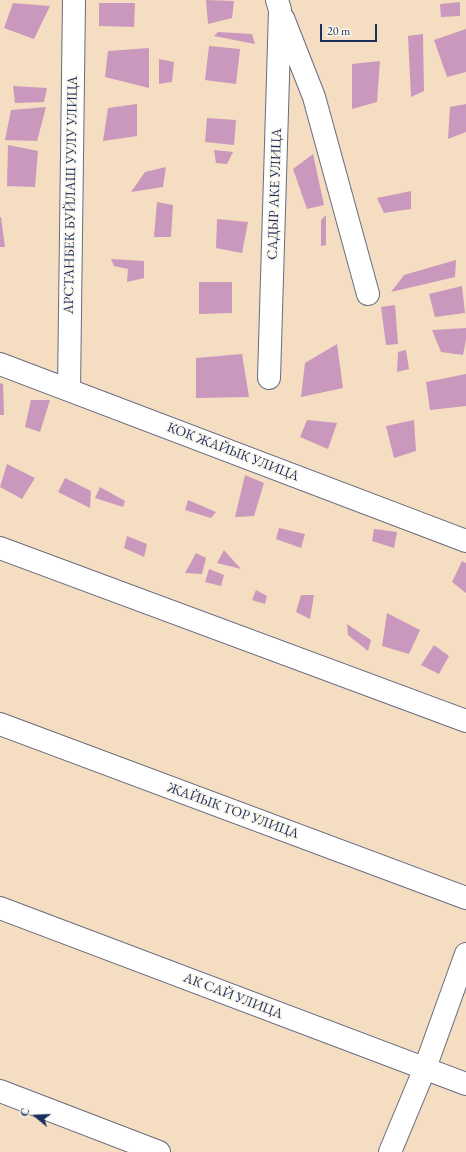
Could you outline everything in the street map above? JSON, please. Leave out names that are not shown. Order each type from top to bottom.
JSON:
[{"type":"street","name":"АРСТАНБЕК БУЙЛАШ УУЛУ УЛИЦА","points":[[68,390],[74,0]]},
{"type":"street","name":"САДЫР АКЕ УЛИЦА","points":[[279,5],[314,97],[368,294]]},
{"type":"street","name":"САДЫР АКЕ УЛИЦА","points":[[269,378],[279,5]]},
{"type":"street","name":"КОК ЖАЙЫК УЛИЦА","points":[[0,364],[466,540]]},
{"type":"street","points":[[0,548],[466,721]]},
{"type":"street","name":"ЖАЙЫК ТОР УЛИЦА","points":[[0,724],[466,898]]},
{"type":"street","name":"АК САЙ УЛИЦА","points":[[0,908],[466,1084]]},
{"type":"street","points":[[390,1152],[425,1068],[466,954]]},
{"type":"street","points":[[0,1091],[159,1152]]},
{"type":"building","points":[[206,0],[234,1],[232,18],[208,24]]},
{"type":"building","points":[[460,2],[460,16],[441,17],[440,4]]},
{"type":"building","points":[[13,3],[50,6],[34,39],[4,28]]},
{"type":"building","points":[[99,3],[135,3],[134,27],[99,26]]},
{"type":"building","points":[[466,29],[466,72],[447,77],[434,40]]},
{"type":"building","points":[[218,32],[252,34],[255,44],[214,36]]},
{"type":"building","points":[[423,34],[424,91],[411,97],[408,36]]},
{"type":"building","points":[[209,46],[240,49],[236,84],[205,80]]},
{"type":"building","points":[[149,48],[149,88],[105,77],[108,51]]},
{"type":"building","points":[[159,59],[174,62],[172,82],[159,84]]},
{"type":"building","points":[[380,61],[377,102],[352,109],[352,64]]},
{"type":"building","points":[[13,86],[47,88],[44,102],[15,103]]},
{"type":"building","points":[[137,104],[137,136],[103,141],[108,108]]},
{"type":"building","points":[[466,104],[466,132],[448,139],[450,107]]},
{"type":"building","points":[[46,107],[37,141],[5,140],[11,110]]},
{"type":"building","points":[[207,118],[236,120],[234,145],[205,142]]},
{"type":"building","points":[[8,145],[38,151],[35,187],[7,186]]},
{"type":"building","points":[[214,150],[233,152],[227,164],[216,163]]},
{"type":"building","points":[[313,154],[324,205],[307,209],[293,169]]},
{"type":"building","points":[[166,167],[163,187],[131,192],[145,172]]},
{"type":"building","points":[[411,191],[411,209],[384,213],[377,198]]},
{"type":"building","points":[[157,202],[173,205],[171,237],[154,237]]},
{"type":"building","points":[[326,215],[326,245],[321,246],[321,220]]},
{"type":"building","points":[[1,217],[5,247],[0,247]]},
{"type":"building","points":[[217,219],[248,222],[242,253],[216,248]]},
{"type":"building","points":[[111,259],[144,261],[144,278],[127,282],[128,269],[114,266]]},
{"type":"building","points":[[456,260],[455,277],[391,292],[404,275]]},
{"type":"building","points":[[199,282],[232,282],[232,313],[199,314]]},
{"type":"building","points":[[462,286],[465,313],[435,317],[429,294]]},
{"type":"building","points":[[395,305],[398,344],[386,345],[381,307]]},
{"type":"building","points":[[466,328],[466,339],[463,355],[441,352],[432,330]]},
{"type":"building","points":[[337,344],[343,388],[301,397],[305,363]]},
{"type":"building","points":[[406,350],[409,369],[397,372],[398,352]]},
{"type":"building","points":[[242,354],[249,397],[196,398],[196,358]]},
{"type":"building","points":[[466,374],[466,406],[430,410],[426,382]]},
{"type":"building","points":[[0,383],[3,384],[4,415],[0,415]]},
{"type":"building","points":[[31,400],[50,400],[40,432],[25,427]]},
{"type":"building","points":[[307,420],[337,423],[328,449],[300,437]]},
{"type":"building","points":[[414,420],[416,451],[394,458],[386,426]]},
{"type":"building","points":[[7,464],[35,478],[22,499],[0,487]]},
{"type":"building","points":[[245,475],[264,483],[254,516],[235,517]]},
{"type":"building","points":[[65,478],[91,491],[90,508],[58,492]]},
{"type":"building","points":[[100,487],[125,501],[123,507],[95,498]]},
{"type":"building","points":[[188,500],[216,512],[211,518],[185,510]]},
{"type":"building","points":[[279,528],[305,534],[301,548],[276,539]]},
{"type":"building","points":[[374,529],[397,532],[394,548],[372,541]]},
{"type":"building","points":[[127,536],[147,544],[144,557],[124,548]]},
{"type":"building","points":[[224,550],[241,569],[217,563]]},
{"type":"building","points":[[196,553],[206,558],[202,574],[185,573]]},
{"type":"building","points":[[462,561],[466,563],[466,593],[452,582]]},
{"type":"building","points":[[209,569],[224,575],[221,586],[205,582]]},
{"type":"building","points":[[256,590],[267,596],[265,604],[252,600]]},
{"type":"building","points":[[301,595],[314,595],[310,619],[296,612]]},
{"type":"building","points":[[387,613],[420,630],[409,654],[382,646]]},
{"type":"building","points":[[347,624],[371,640],[368,651],[348,635]]},
{"type":"building","points":[[434,645],[449,656],[439,674],[421,665]]}]
